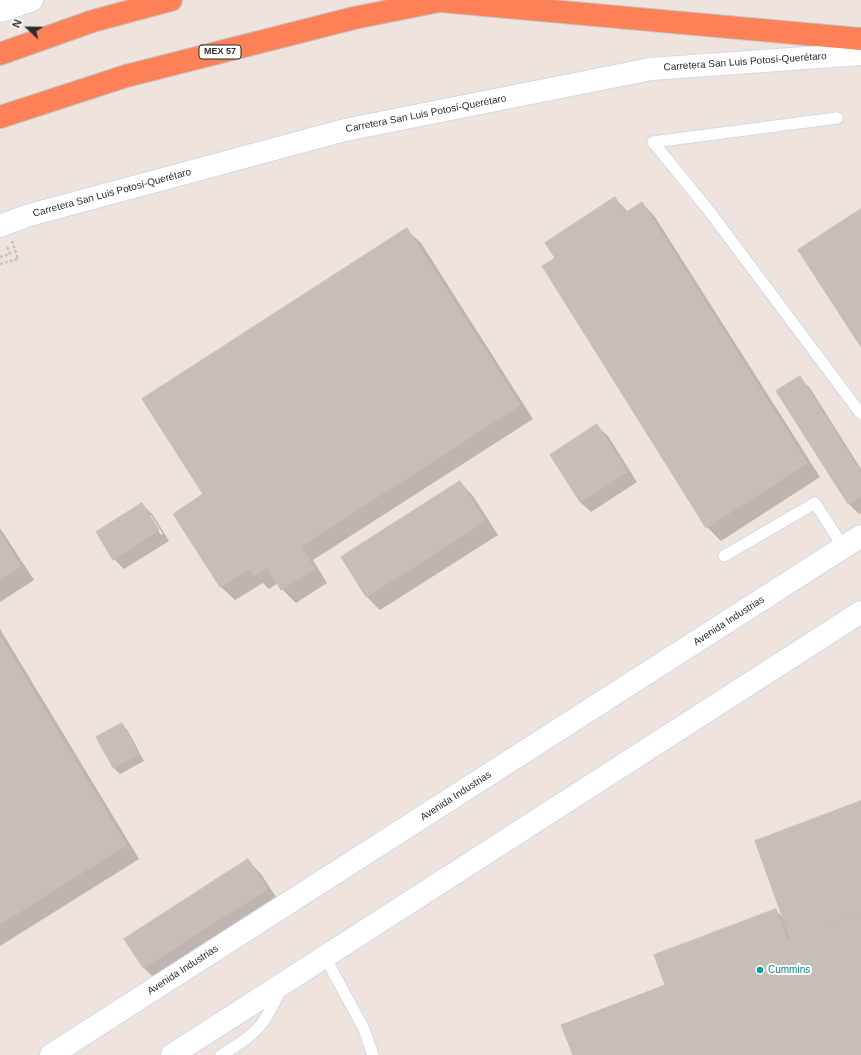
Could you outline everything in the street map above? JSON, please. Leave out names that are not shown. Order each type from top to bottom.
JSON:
[{"type":"highway","points":[[0,54],[93,21],[171,0]]},
{"type":"highway","points":[[442,0],[861,39]]},
{"type":"highway","name":"MEX 57","points":[[0,117],[126,76],[354,18],[442,0]]},
{"type":"main road","points":[[0,11],[32,0]]},
{"type":"main road","name":"Carretera San Luis Potosí-Querétaro","points":[[0,226],[26,216],[360,127],[651,69],[861,54]]},
{"type":"main road","name":"Avenida Industrias","points":[[51,1055],[852,542]]},
{"type":"main road","points":[[172,1055],[861,612]]},
{"type":"lane","points":[[837,118],[653,142],[710,212],[861,414]]},
{"type":"lane","points":[[724,556],[815,503],[852,542]]},
{"type":"lane","points":[[325,957],[364,1029],[372,1055]]},
{"type":"lane","points":[[221,1055],[242,1042],[262,1023],[273,1007],[280,989],[285,982]]},
{"type":"path","points":[[0,257],[10,254]]},
{"type":"path","points":[[0,264],[18,259]]},
{"type":"building","points":[[615,197],[625,213],[642,202],[807,463],[706,528],[542,266],[555,258],[545,243]]},
{"type":"building","points":[[861,209],[861,347],[798,250]]},
{"type":"building","points":[[407,228],[520,405],[301,546],[314,569],[281,590],[267,567],[254,576],[251,568],[220,587],[173,514],[203,494],[142,399]]},
{"type":"building","points":[[800,376],[861,473],[861,496],[848,504],[776,391]]},
{"type":"building","points":[[597,424],[627,472],[580,502],[550,455]]},
{"type":"building","points":[[460,481],[485,521],[366,597],[341,557]]},
{"type":"building","points":[[142,503],[159,530],[113,560],[96,532]]},
{"type":"building","points":[[0,533],[21,566],[0,580]]},
{"type":"building","points":[[0,636],[126,845],[0,924]]},
{"type":"building","points":[[122,723],[138,754],[113,768],[96,737]]},
{"type":"building","points":[[861,801],[861,911],[790,938],[755,841]]},
{"type":"building","points":[[248,859],[267,889],[143,968],[124,939]]},
{"type":"building","name":"Cummins","points":[[776,909],[787,940],[861,913],[861,1055],[573,1055],[561,1025],[665,985],[654,955]]},
{"type":"place","name":"Cummins","points":[[760,970]]}]
